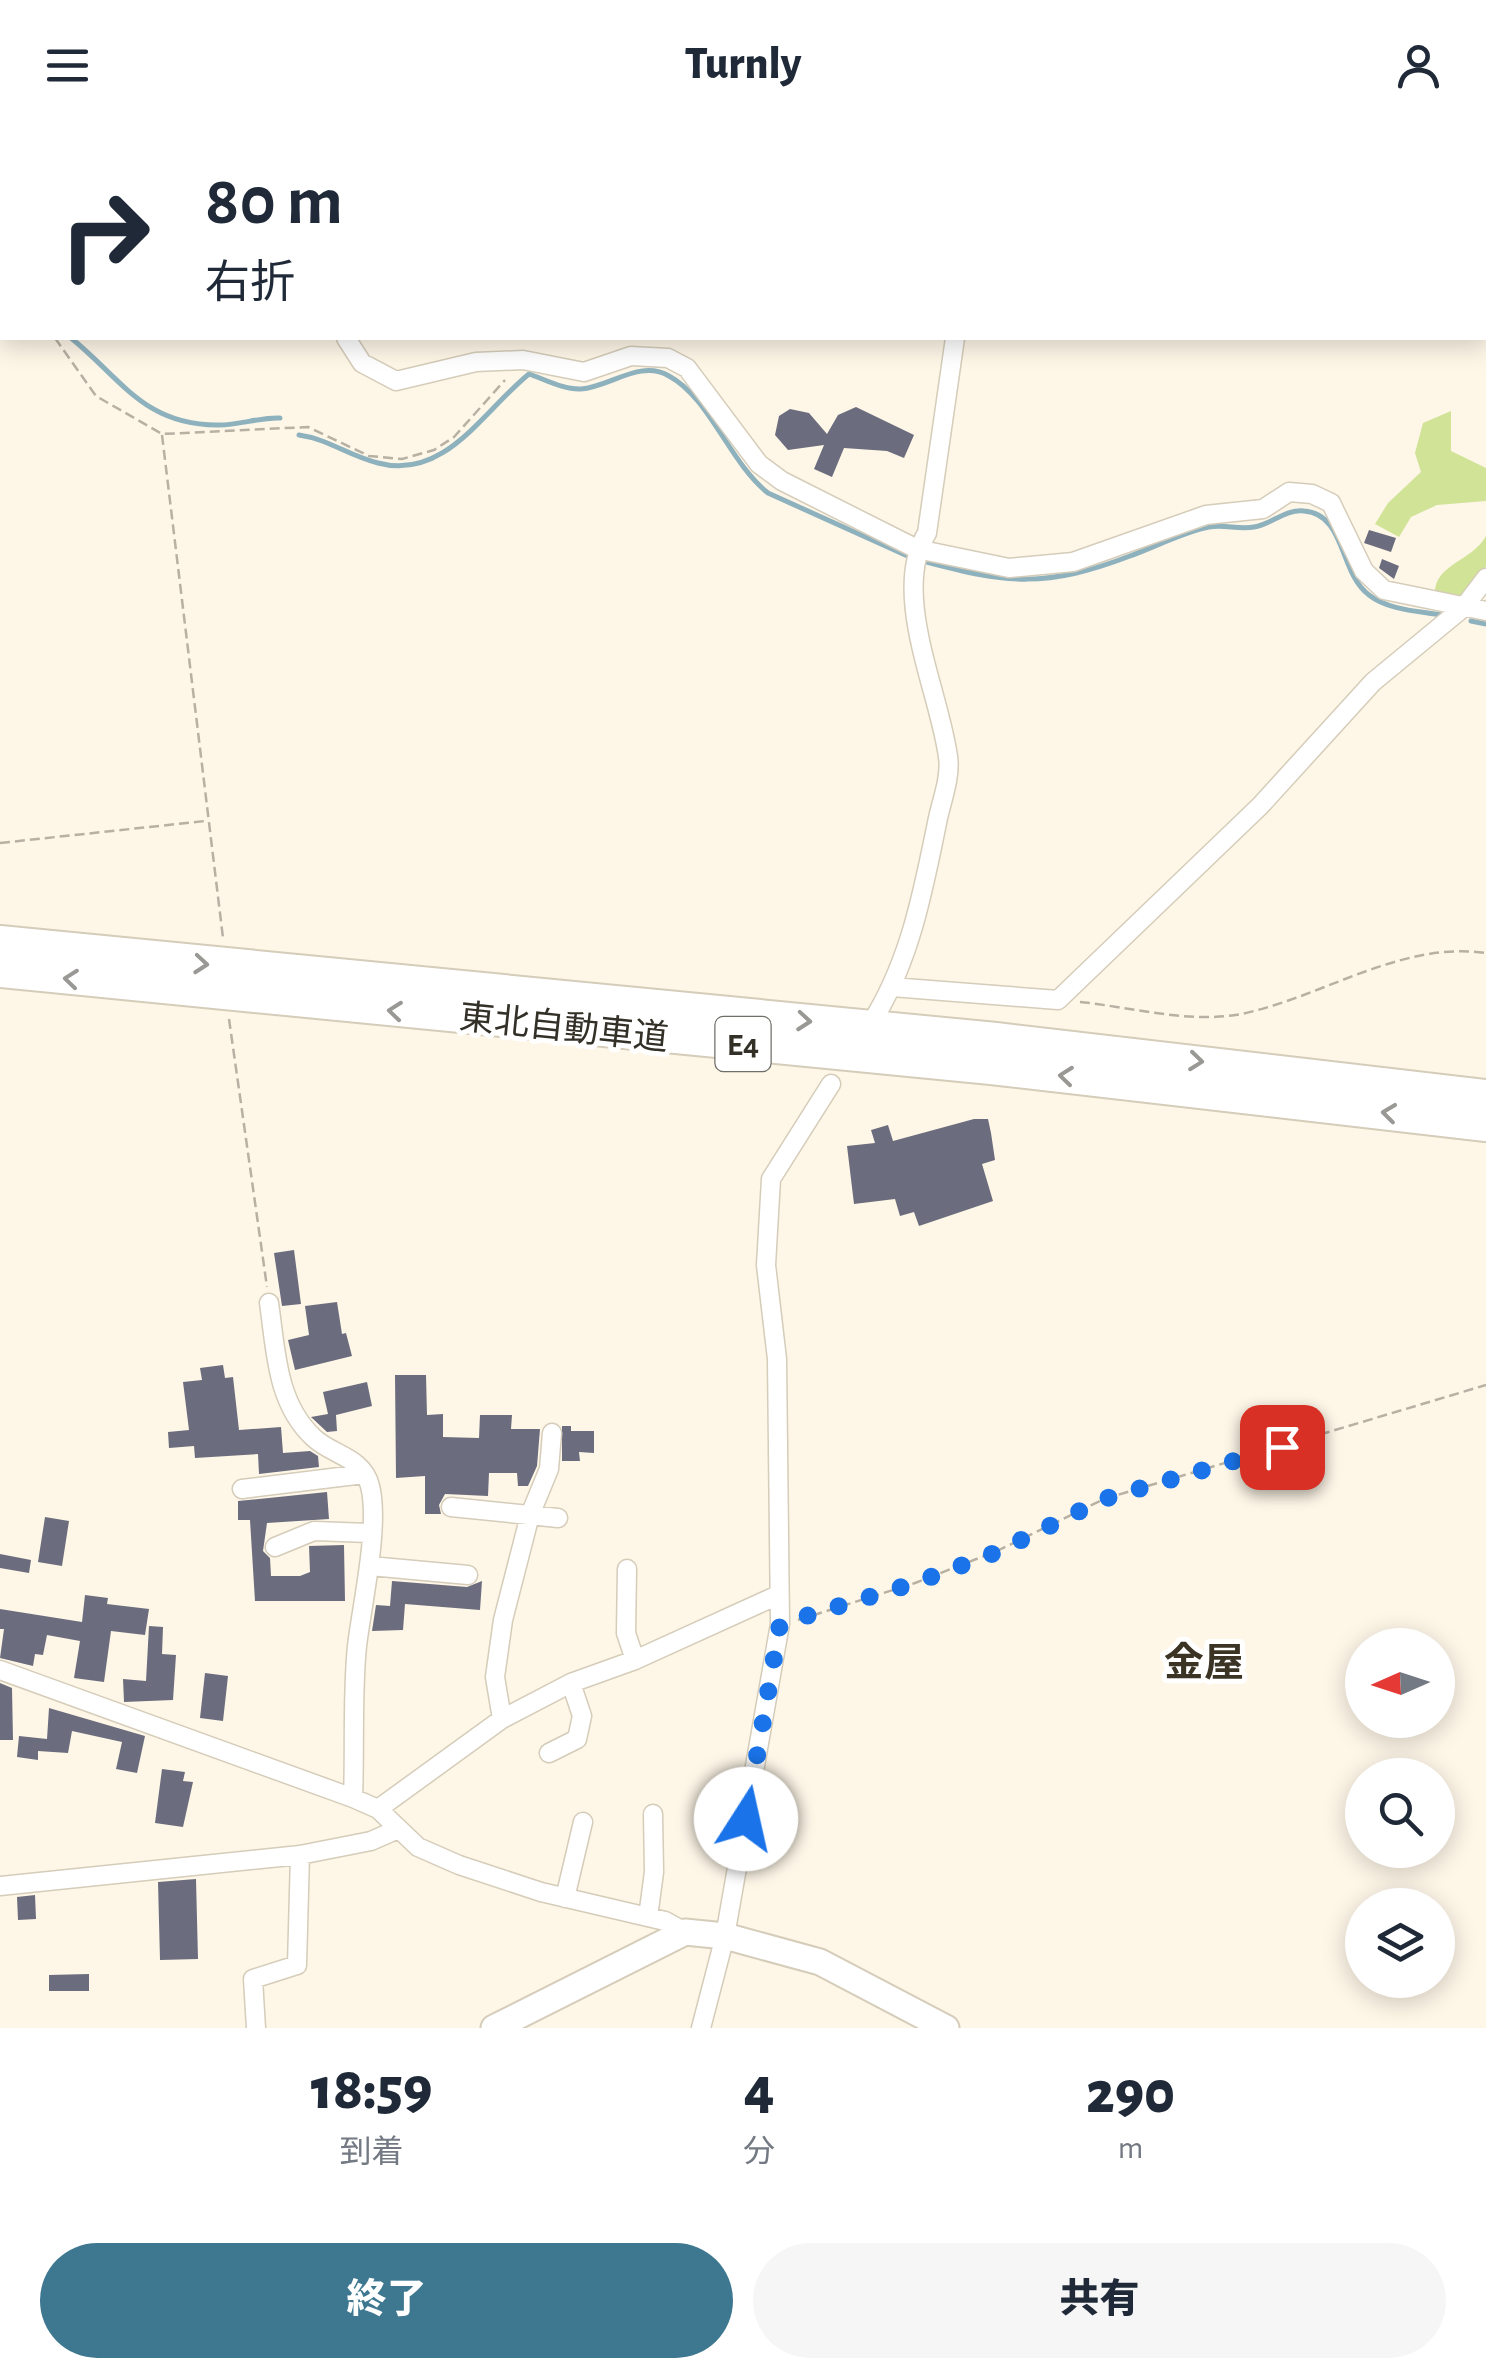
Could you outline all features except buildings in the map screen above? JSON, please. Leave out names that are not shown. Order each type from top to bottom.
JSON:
[{"type":"highway","name":"東北自動車道","points":[[0,942],[996,1039],[1486,1096]]},
{"type":"highway","name":"東北自動車道","points":[[0,971],[992,1068],[1486,1125]]},
{"type":"main road","points":[[494,2028],[684,1932],[726,1936],[820,1962],[946,2028]]},
{"type":"street","points":[[347,340],[362,364],[396,381],[476,362],[523,360],[584,372],[631,356],[668,358],[687,368],[759,464],[782,481],[916,555],[1009,568],[1074,562],[1206,515],[1264,508],[1289,492],[1312,494],[1331,503],[1364,572],[1384,590],[1486,611]]},
{"type":"street","points":[[876,1015],[892,987],[918,916],[949,762],[918,622],[916,555],[927,533],[955,340]]},
{"type":"street","points":[[892,987],[1058,1000],[1260,806],[1373,682],[1464,608],[1486,578]]},
{"type":"street","points":[[702,2028],[726,1936],[780,1624],[777,1359],[766,1265],[770,1179],[830,1084]]},
{"type":"street","points":[[269,1303],[282,1388],[297,1418],[315,1440],[351,1459],[371,1487],[370,1566],[357,1648],[353,1798]]},
{"type":"street","points":[[502,1719],[494,1677],[511,1577],[549,1469],[552,1433]]},
{"type":"street","points":[[242,1490],[364,1474]]},
{"type":"street","points":[[452,1507],[558,1518]]},
{"type":"street","points":[[275,1547],[314,1532],[369,1533]]},
{"type":"street","points":[[370,1566],[468,1575]]},
{"type":"street","points":[[627,1568],[626,1633],[635,1660]]},
{"type":"street","points":[[378,1809],[502,1719],[570,1683],[635,1660],[778,1594]]},
{"type":"street","points":[[0,1670],[353,1798],[378,1809],[418,1847],[458,1865],[565,1898],[648,1917],[684,1932]]},
{"type":"street","points":[[549,1753],[577,1739],[582,1716],[570,1683]]},
{"type":"street","points":[[648,1917],[654,1872],[653,1814]]},
{"type":"street","points":[[565,1898],[583,1822]]},
{"type":"street","points":[[0,1886],[300,1855],[371,1841],[396,1830]]},
{"type":"street","points":[[256,2028],[253,1979],[297,1965],[300,1855]]},
{"type":"path","points":[[55,340],[96,396],[162,434],[308,427],[370,456],[402,459],[434,450],[454,437],[523,360]]},
{"type":"path","points":[[162,434],[224,948]]},
{"type":"path","points":[[0,843],[207,820]]},
{"type":"path","points":[[1058,1000],[1225,1015],[1421,954],[1460,950],[1486,953]]},
{"type":"path","points":[[229,1019],[269,1303]]},
{"type":"path","points":[[780,1624],[915,1583],[997,1552],[1104,1499],[1486,1385]]},
{"type":"green space","points":[[1451,411],[1451,451],[1486,468],[1486,501],[1437,505],[1411,517],[1399,537],[1375,524],[1388,503],[1421,472],[1415,453],[1423,423]]},
{"type":"green space","points":[[1486,536],[1486,566],[1463,599],[1435,597],[1440,577]]},
{"type":"waterway","points":[[73,340],[136,397],[171,417],[219,425],[280,418]]},
{"type":"waterway","points":[[299,435],[367,460],[402,466],[424,462],[462,439],[529,374],[581,389],[636,372],[658,372],[669,376],[696,399],[742,465],[768,493],[912,558]]},
{"type":"waterway","points":[[923,561],[1004,578],[1050,578],[1100,566],[1199,529],[1254,527],[1291,512],[1304,511],[1328,522],[1352,573],[1369,595],[1394,607],[1441,615]]},
{"type":"waterway","points":[[1471,621],[1486,624]]},
{"type":"district","name":"金屋","points":[[1204,1662]]},
{"type":"route","points":[[746,1819],[780,1624],[915,1583],[997,1552],[1104,1499],[1282,1447]]}]
